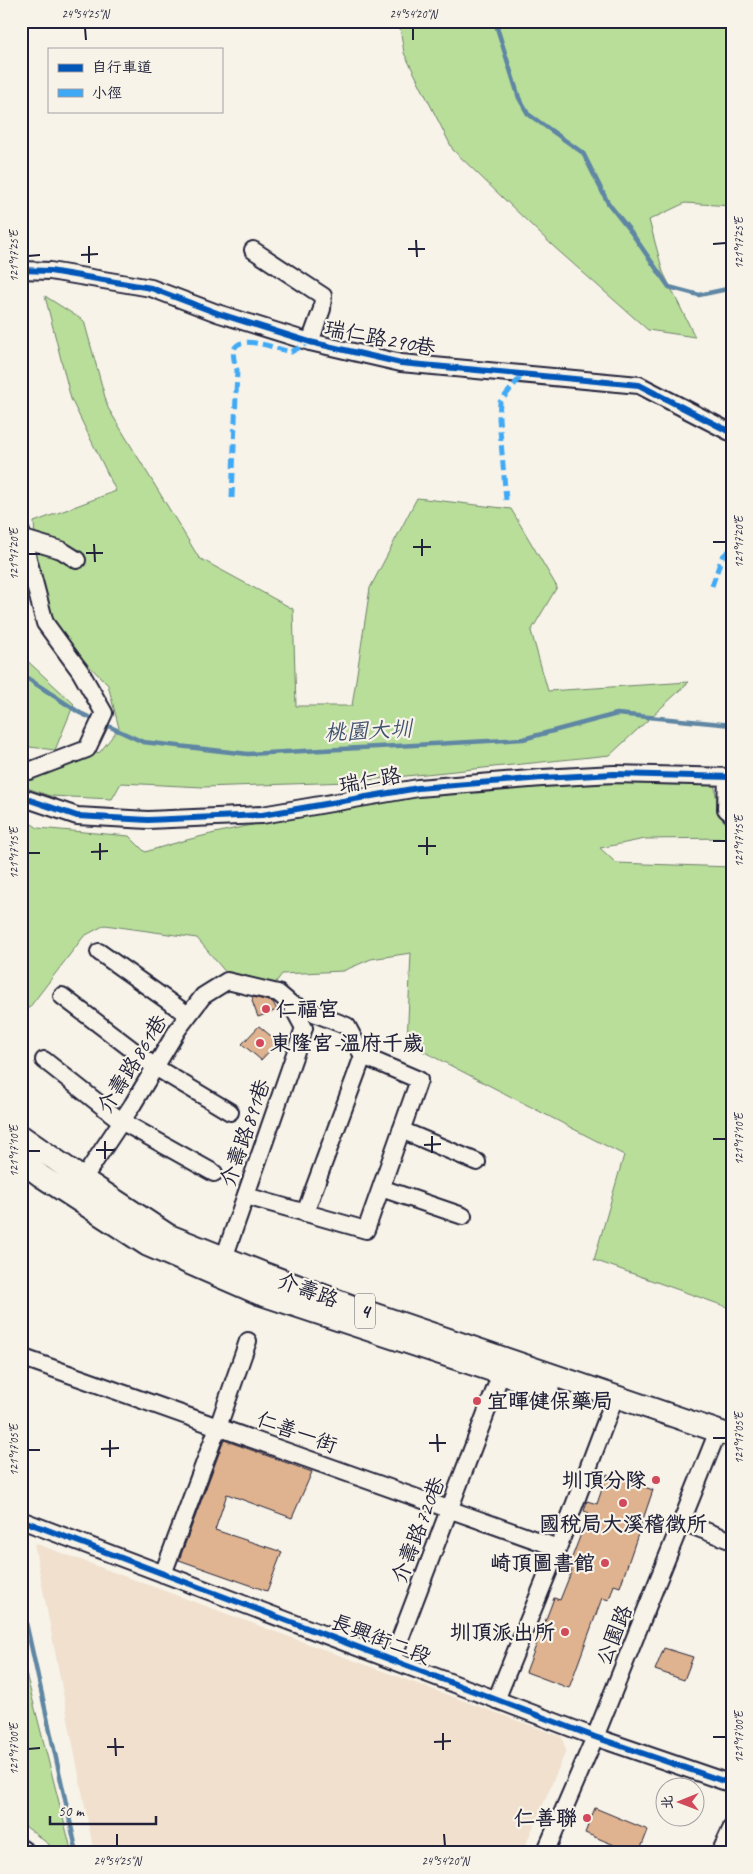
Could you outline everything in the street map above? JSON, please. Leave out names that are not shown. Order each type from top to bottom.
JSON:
[{"type":"main road","name":"介壽路","points":[[21,1136],[168,1235],[504,1367]]},
{"type":"main road","name":"介壽路","points":[[21,1161],[148,1245],[260,1294],[504,1367],[724,1441]]},
{"type":"street","points":[[253,250],[323,296],[322,309],[310,342]]},
{"type":"street","name":"瑞仁路290巷","points":[[21,270],[50,271],[151,288],[217,313],[310,342],[401,363],[639,385],[732,433]]},
{"type":"street","points":[[23,535],[61,550],[77,560]]},
{"type":"street","points":[[21,770],[29,771],[87,749],[104,713],[80,672],[45,623],[23,535]]},
{"type":"street","name":"瑞仁路","points":[[21,798],[77,816],[148,820],[262,815],[418,788],[542,778],[614,774],[729,777]]},
{"type":"street","points":[[729,777],[726,809],[732,814]]},
{"type":"street","points":[[99,952],[188,1015]]},
{"type":"street","name":"介壽路861巷","points":[[83,1179],[122,1121],[188,1015],[203,996],[227,981]]},
{"type":"street","name":"介壽路891巷","points":[[224,1258],[304,1028],[291,1004],[278,993],[227,981]]},
{"type":"street","points":[[62,996],[155,1067],[230,1112]]},
{"type":"street","points":[[246,1196],[366,1230],[419,1080],[363,1056],[347,1026],[291,1004]]},
{"type":"street","points":[[305,1213],[363,1056]]},
{"type":"street","points":[[44,1060],[122,1121],[214,1173]]},
{"type":"street","points":[[401,1130],[478,1162]]},
{"type":"street","points":[[381,1188],[463,1216]]},
{"type":"street","points":[[163,1574],[248,1341]]},
{"type":"street","name":"仁善一街","points":[[21,1357],[558,1548]]},
{"type":"street","name":"介壽路720巷","points":[[392,1660],[504,1367]]},
{"type":"street","points":[[496,1700],[558,1548],[613,1403]]},
{"type":"street","name":"公園路","points":[[545,1853],[595,1737],[682,1522],[724,1441]]},
{"type":"street","name":"長興街二段","points":[[21,1520],[595,1737],[732,1784]]},
{"type":"street","points":[[682,1522],[732,1541]]},
{"type":"street","points":[[720,1853],[732,1827]]},
{"type":"street","points":[[21,1848],[28,1853]]},
{"type":"shaded area","points":[[34,1543],[562,1737],[566,1751],[522,1853],[94,1853]]},
{"type":"green space","points":[[399,21],[732,21],[732,206],[685,203],[649,220],[663,272],[695,337],[648,330],[553,246],[453,150],[404,53]]},
{"type":"green space","points":[[45,296],[84,321],[108,408],[199,558],[293,609],[296,706],[352,706],[370,588],[417,498],[511,509],[557,587],[531,631],[548,691],[689,682],[610,755],[348,782],[203,787],[121,783],[112,799],[50,796],[21,786],[21,777],[100,752],[119,728],[108,685],[59,635],[38,583],[34,522],[116,491],[71,399]]},
{"type":"green space","points":[[21,655],[74,704],[55,750],[21,746]]},
{"type":"green space","points":[[714,782],[719,815],[732,831],[732,838],[645,839],[600,848],[616,863],[732,867],[732,1306],[730,1308],[594,1260],[624,1155],[407,1043],[411,953],[371,959],[343,971],[282,974],[273,986],[227,974],[197,938],[105,925],[84,936],[29,1008],[21,1008],[21,817],[38,828],[129,836],[145,852],[209,834],[375,801],[433,792],[532,785]]},
{"type":"green space","points":[[21,1654],[72,1853],[60,1853],[21,1823]]},
{"type":"building","points":[[253,997],[273,1002],[277,1010],[258,1017],[252,1001]]},
{"type":"building","name":"東隆宮-溫府千歲","points":[[259,1026],[278,1042],[261,1060],[242,1044]]},
{"type":"building","points":[[224,1440],[312,1472],[292,1518],[227,1494],[215,1530],[282,1552],[267,1591],[179,1560]]},
{"type":"building","points":[[607,1474],[653,1490],[620,1587],[614,1585],[609,1600],[602,1598],[569,1688],[526,1672],[554,1598],[560,1600],[572,1570],[568,1568],[589,1513],[584,1511],[587,1501],[597,1504]]},
{"type":"building","points":[[664,1648],[693,1657],[684,1680],[655,1670]]},
{"type":"building","points":[[595,1808],[648,1830],[639,1853],[634,1853],[585,1833]]},
{"type":"waterway","points":[[495,21],[519,98],[528,114],[583,153],[608,203],[631,232],[669,287],[699,295],[732,288]]},
{"type":"waterway","name":"桃園大圳","points":[[21,674],[80,713],[143,742],[248,754],[523,739],[617,714],[732,725]]},
{"type":"waterway","points":[[21,1600],[77,1853]]},
{"type":"marked path","points":[[232,498],[237,370],[233,356],[235,348],[241,343],[249,342],[291,352],[310,342]]},
{"type":"marked path","points":[[506,500],[499,418],[500,402],[523,374]]},
{"type":"marked path","points":[[712,586],[722,557],[732,548]]},
{"type":"cycle path","points":[[21,270],[50,271],[151,288],[217,313],[310,342],[401,363],[639,385],[732,433]]},
{"type":"cycle path","points":[[21,797],[77,816],[148,820],[262,815],[418,788],[542,778],[614,774],[732,777]]},
{"type":"cycle path","points":[[21,1520],[595,1737],[732,1784]]},
{"type":"place","name":"仁福宮","points":[[266,1009]]},
{"type":"place","name":"東隆宮-溫府千歲","points":[[260,1043]]},
{"type":"place","name":"宜暉健保藥局","points":[[477,1401]]},
{"type":"place","name":"圳頂分隊","points":[[656,1480]]},
{"type":"place","name":"國稅局大溪稽徵所","points":[[623,1503]]},
{"type":"place","name":"崎頂圖書館","points":[[605,1563]]},
{"type":"place","name":"圳頂派出所","points":[[565,1632]]},
{"type":"place","name":"仁善聯","points":[[587,1818]]}]
